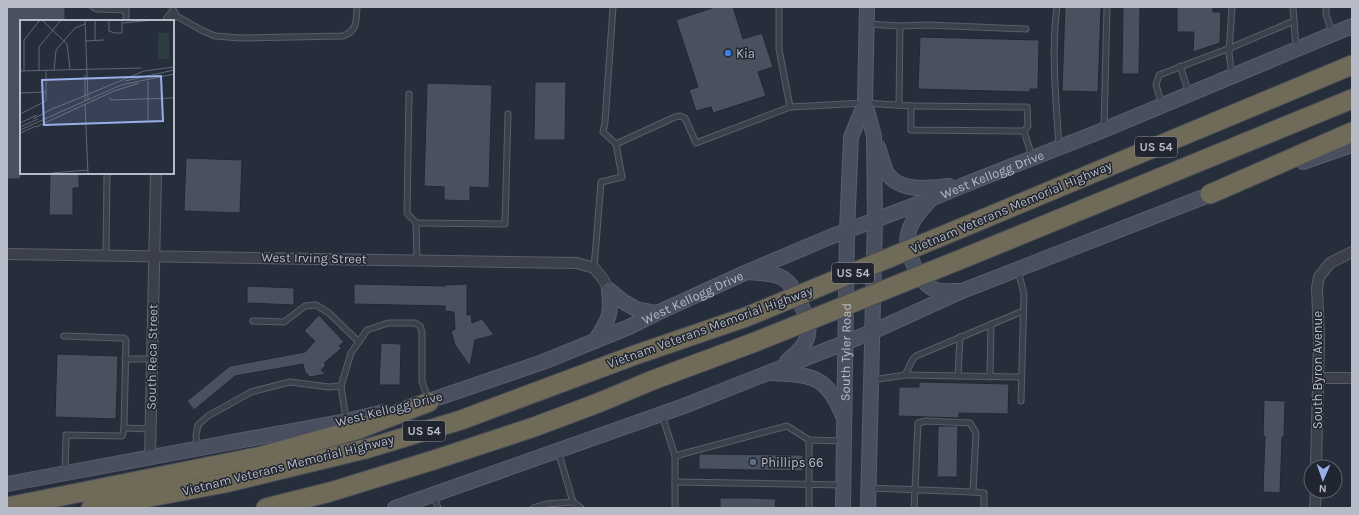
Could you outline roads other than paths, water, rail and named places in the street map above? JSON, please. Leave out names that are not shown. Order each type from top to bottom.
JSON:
[{"type":"highway","name":"Vietnam Veterans Memorial Highway","points":[[91,508],[225,483],[369,448],[461,420],[635,354],[746,317],[1352,65]]},
{"type":"highway","name":"Vietnam Veterans Memorial Highway","points":[[266,508],[330,492],[437,459],[534,427],[598,403],[969,256],[1352,99]]},
{"type":"highway","points":[[1210,194],[1352,132]]},
{"type":"highway","points":[[7,506],[262,456],[359,429],[429,402]]},
{"type":"main road","name":"South Tyler Road","points":[[867,7],[865,103],[874,136],[875,220],[868,508]]},
{"type":"main road","name":"West Kellogg Drive","points":[[7,484],[346,421],[429,402],[543,362],[595,341],[629,327],[657,312],[747,272],[847,230],[931,199],[1352,26]]},
{"type":"main road","name":"South Tyler Road","points":[[843,508],[847,230],[851,137],[865,103]]},
{"type":"main road","points":[[874,136],[887,173],[898,183],[906,186],[927,188],[964,185]]},
{"type":"main road","points":[[394,508],[662,414],[872,332],[962,291],[1210,194],[1352,145]]},
{"type":"main road","points":[[931,199],[916,216],[908,235],[910,257],[924,283],[937,290],[962,291]]},
{"type":"main road","points":[[747,272],[783,278],[791,285],[806,314],[809,327],[807,340],[799,352],[772,370]]},
{"type":"main road","points":[[609,290],[636,309],[657,312]]},
{"type":"main road","points":[[595,341],[609,318],[611,306],[609,290]]},
{"type":"main road","points":[[772,370],[798,374],[818,380],[829,389],[838,403],[844,419]]},
{"type":"street","name":"South Reca Street","points":[[150,458],[156,174]]},
{"type":"street","name":"South Byron Avenue","points":[[1316,459],[1319,340],[1317,288],[1321,274],[1330,264],[1352,252]]},
{"type":"street","name":"West Irving Street","points":[[7,254],[578,263],[594,268]]},
{"type":"street","points":[[594,268],[609,290]]},
{"type":"street","points":[[1318,378],[1352,378]]},
{"type":"lane","points":[[93,7],[97,9],[126,8],[126,20]]},
{"type":"lane","points":[[171,14],[215,36],[240,38],[343,36],[350,33],[354,29],[357,7]]},
{"type":"lane","points":[[594,268],[601,182],[622,177],[616,144],[603,132],[613,7]]},
{"type":"lane","points":[[780,7],[779,49],[790,107]]},
{"type":"lane","points":[[1057,7],[1055,34],[1055,75],[1059,147]]},
{"type":"lane","points":[[1104,129],[1107,7]]},
{"type":"lane","points":[[1232,7],[1230,48],[1232,76]]},
{"type":"lane","points":[[1292,7],[1296,49]]},
{"type":"lane","points":[[1326,7],[1326,14],[1332,34]]},
{"type":"lane","points":[[1162,105],[1156,85],[1159,74],[1230,48],[1294,21]]},
{"type":"lane","points":[[866,24],[1026,29]]},
{"type":"lane","points":[[899,105],[900,26]]},
{"type":"lane","points":[[1180,66],[1189,94]]},
{"type":"lane","points":[[409,94],[407,213],[416,223],[417,260]]},
{"type":"lane","points":[[616,144],[680,116],[685,118],[687,121],[696,143],[790,107],[865,103],[911,106],[1027,107],[1028,126],[1024,131]]},
{"type":"lane","points":[[911,106],[911,130],[1024,131]]},
{"type":"lane","points":[[416,223],[506,224],[508,114]]},
{"type":"lane","points":[[1024,131],[1032,158]]},
{"type":"lane","points":[[106,255],[107,174]]},
{"type":"lane","points":[[1018,269],[1024,294],[1021,401]]},
{"type":"lane","points":[[253,321],[284,322],[305,306],[316,305],[329,313],[359,342]]},
{"type":"lane","points":[[905,375],[916,356],[1023,311]]},
{"type":"lane","points":[[346,421],[341,386],[351,353],[367,330],[388,323],[415,323],[420,326],[422,332],[422,381],[429,402]]},
{"type":"lane","points":[[990,377],[991,324]]},
{"type":"lane","points":[[64,336],[124,338],[126,340],[123,434],[122,436],[66,435],[65,474]]},
{"type":"lane","points":[[958,376],[960,337]]},
{"type":"lane","points":[[125,358],[152,359]]},
{"type":"lane","points":[[870,380],[905,375],[1021,377]]},
{"type":"lane","points":[[197,448],[196,435],[198,425],[208,416],[251,392],[290,382],[329,387],[341,386]]},
{"type":"lane","points":[[662,414],[675,456],[675,508]]},
{"type":"lane","points":[[914,508],[918,424],[926,421],[970,423],[976,433],[973,492]]},
{"type":"lane","points":[[675,456],[787,426],[809,440],[844,441]]},
{"type":"lane","points":[[124,428],[150,429]]},
{"type":"lane","points":[[809,440],[809,508]]},
{"type":"lane","points":[[558,451],[574,502],[581,508]]},
{"type":"lane","points":[[675,482],[843,485]]},
{"type":"lane","points":[[868,488],[984,493],[984,508]]},
{"type":"lane","points":[[434,494],[438,508]]},
{"type":"lane","points":[[533,508],[574,502]]},
{"type":"place","name":"Kia","points":[[728,53]]},
{"type":"place","name":"Phillips 66","points":[[753,462]]}]
